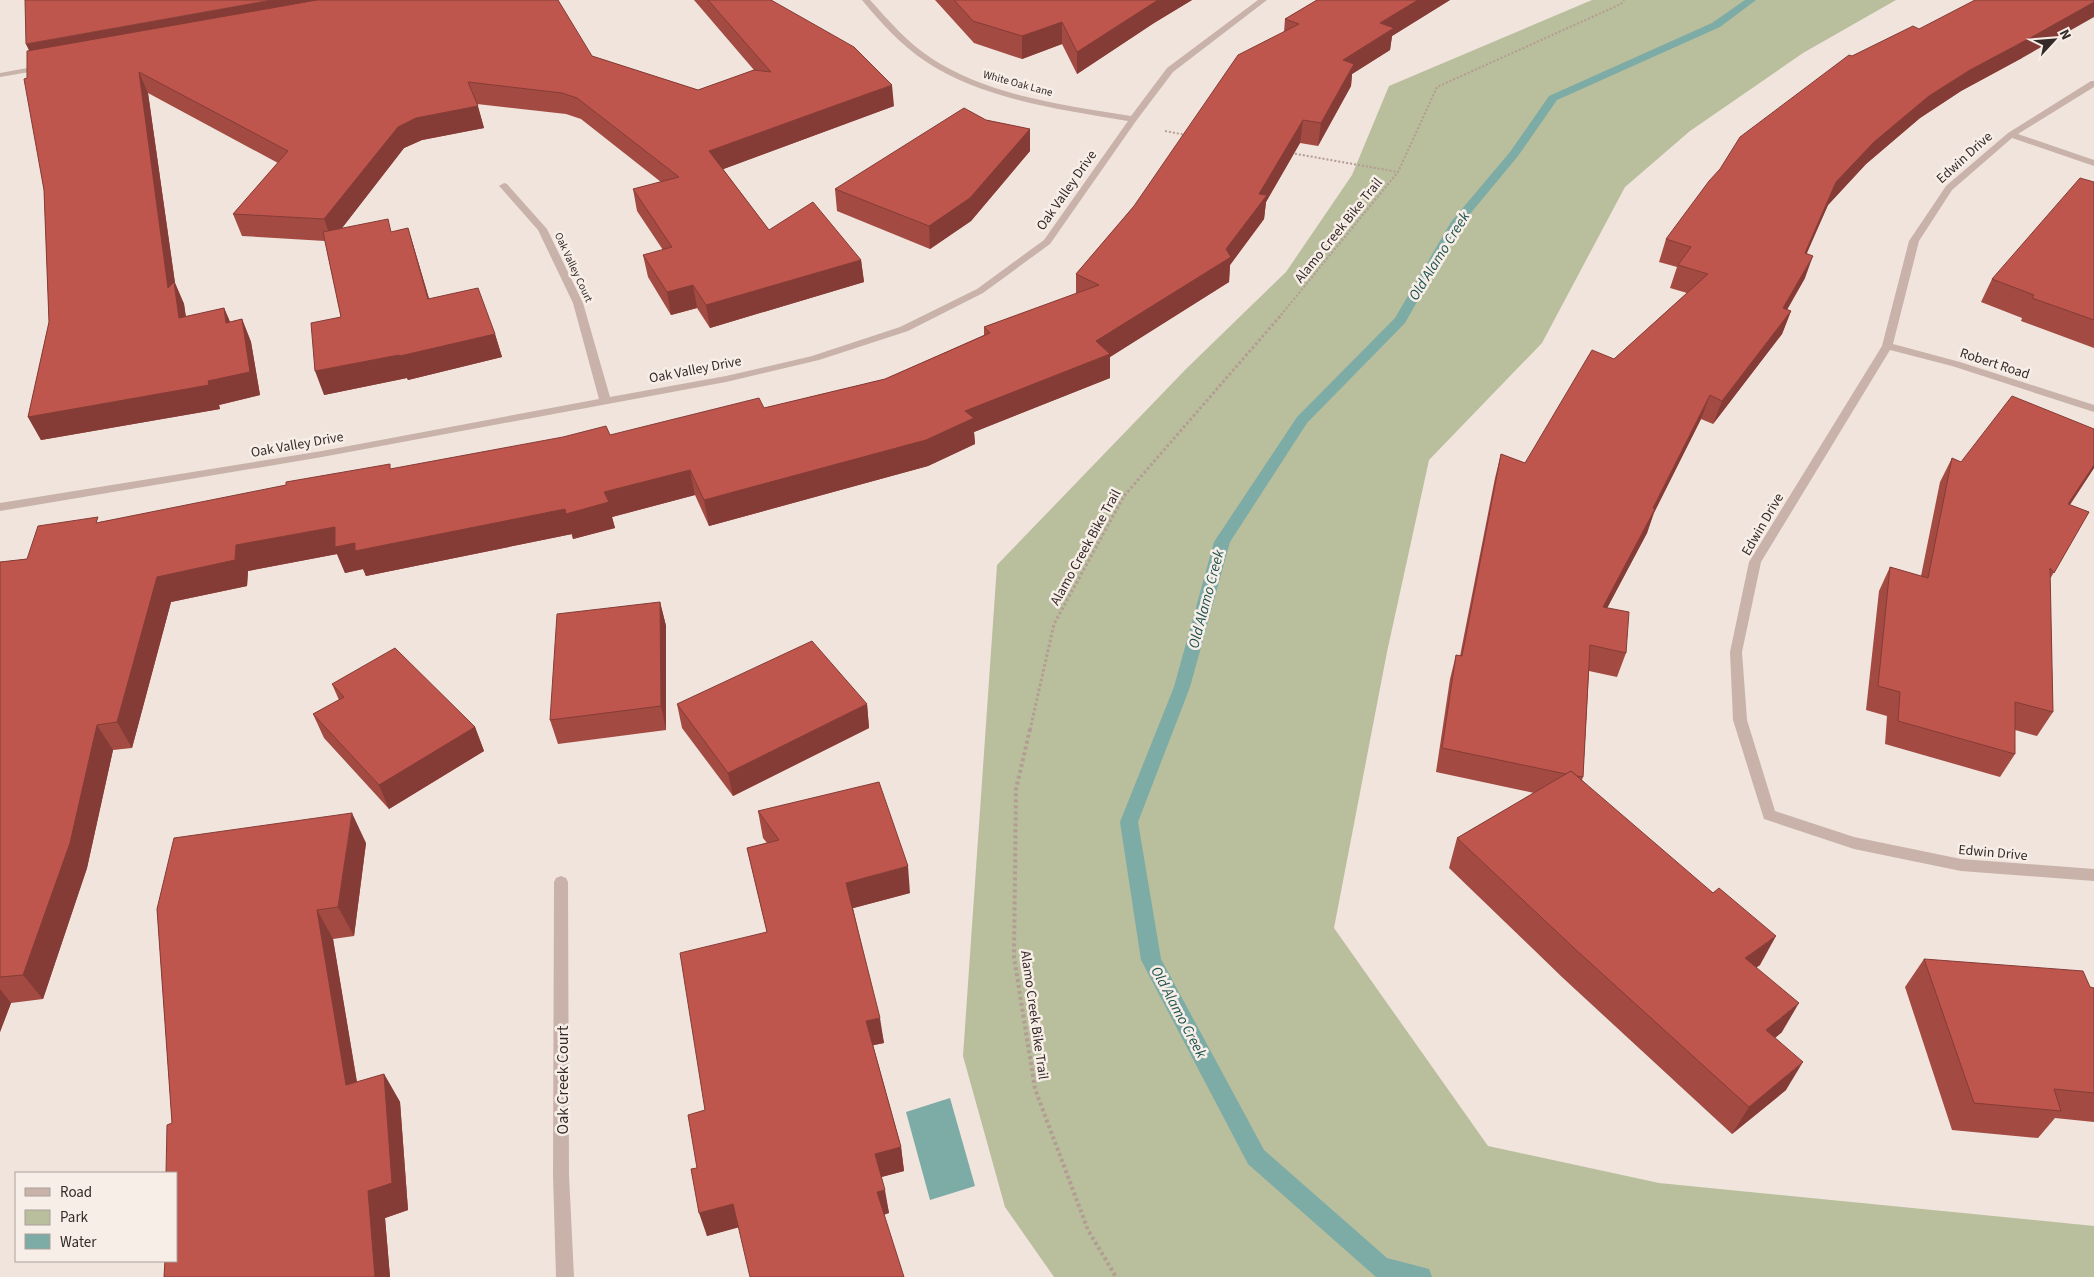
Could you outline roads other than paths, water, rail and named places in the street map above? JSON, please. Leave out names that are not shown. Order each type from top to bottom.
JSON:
[{"type":"street","name":"White Oak Lane","points":[[866,0],[906,43],[940,66],[984,87],[1081,110],[1133,119]]},
{"type":"street","name":"Oak Valley Drive","points":[[0,508],[322,454],[726,379],[816,358],[904,329],[980,291],[1047,242],[1133,119],[1170,70],[1262,0]]},
{"type":"street","points":[[0,75],[52,66]]},
{"type":"street","name":"Edwin Drive","points":[[2094,83],[2011,135],[1949,188],[1914,241],[1887,346],[1755,562],[1736,652],[1740,720],[1769,815],[1854,843],[1961,865],[2094,876]]},
{"type":"street","points":[[2011,135],[2094,163]]},
{"type":"street","name":"Oak Valley Court","points":[[504,186],[542,229],[578,303],[605,400]]},
{"type":"street","name":"Robert Road","points":[[1887,346],[1956,364],[2094,409]]},
{"type":"street","name":"Oak Creek Court","points":[[561,882],[561,1175],[565,1277]]},
{"type":"water","points":[[950,1098],[975,1186],[930,1200],[906,1112]]},
{"type":"waterway","name":"Old Alamo Creek","points":[[1421,1277],[1381,1268],[1256,1157],[1151,960],[1129,822],[1182,687],[1222,542],[1302,420],[1400,320],[1455,225],[1514,154],[1553,98],[1716,25],[1751,0]]}]
